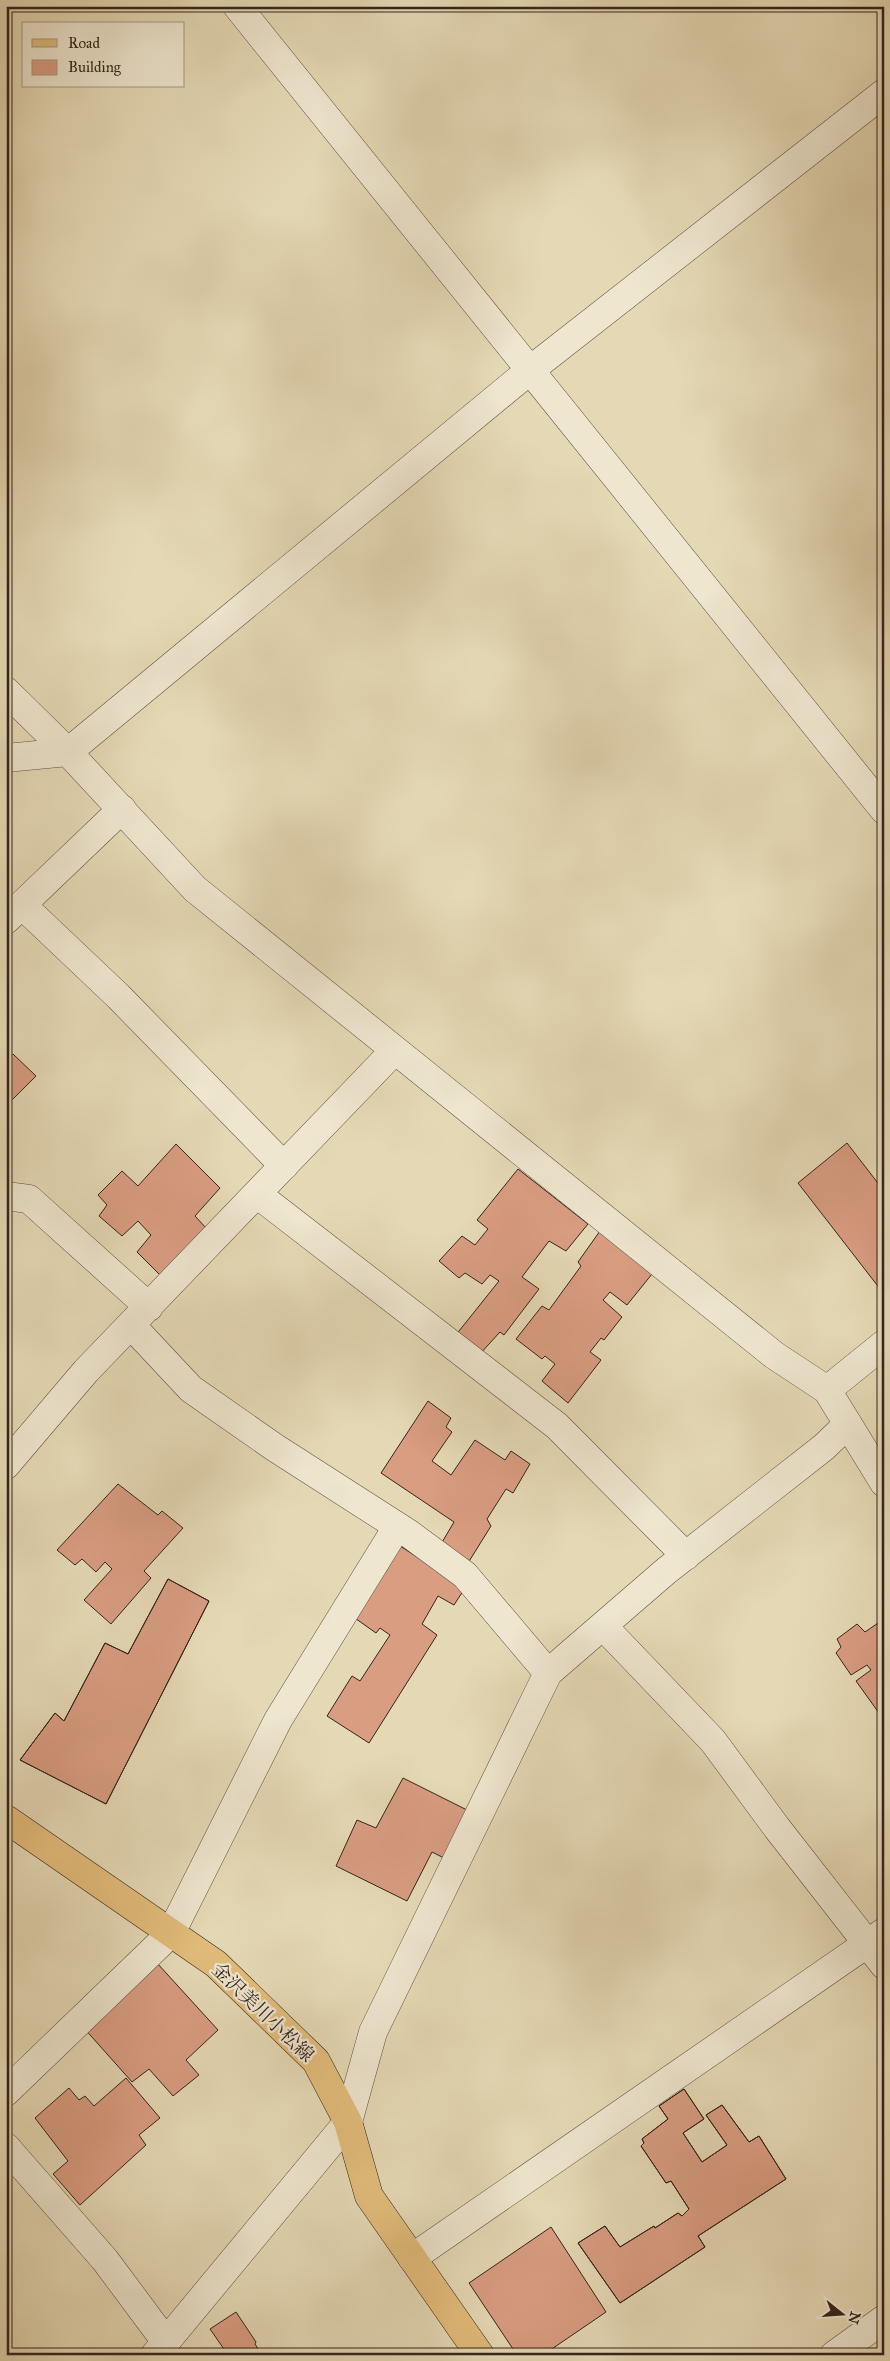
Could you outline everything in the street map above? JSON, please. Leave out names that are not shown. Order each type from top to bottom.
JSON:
[{"type":"main road","name":"金沢美川小松線","points":[[6,1819],[216,1964],[316,2061],[348,2122],[369,2196],[480,2355]]},
{"type":"street","points":[[237,6],[884,810]]},
{"type":"street","points":[[6,758],[68,752],[529,371],[884,93]]},
{"type":"street","points":[[6,691],[68,752],[194,889],[774,1355],[827,1390],[884,1483]]},
{"type":"street","points":[[122,809],[14,912],[118,996],[284,1166]]},
{"type":"street","points":[[6,1465],[86,1371],[395,1050]]},
{"type":"street","points":[[257,1194],[557,1426],[686,1556]]},
{"type":"street","points":[[6,1196],[29,1199],[140,1316],[190,1389],[274,1447],[398,1527],[465,1575],[548,1673]]},
{"type":"street","points":[[827,1390],[884,1344]]},
{"type":"street","points":[[6,2147],[105,2260],[160,2348],[348,2122],[373,2032],[548,1673],[686,1556],[824,1447],[848,1424]]},
{"type":"street","points":[[6,2092],[171,1933],[278,1720],[398,1527]]},
{"type":"street","points":[[603,1626],[713,1741],[777,1828],[876,1938],[884,1965]]},
{"type":"street","points":[[412,2258],[876,1938]]},
{"type":"street","points":[[834,2355],[884,2319]]},
{"type":"building","points":[[13,1054],[36,1076],[11,1101],[6,1097],[6,1061]]},
{"type":"building","points":[[847,1143],[884,1191],[884,1294],[798,1183]]},
{"type":"building","points":[[176,1144],[220,1188],[195,1216],[207,1229],[162,1277],[137,1252],[151,1235],[138,1221],[122,1236],[99,1216],[107,1205],[98,1195],[122,1171],[138,1186]]},
{"type":"building","points":[[518,1169],[588,1224],[566,1251],[549,1241],[522,1277],[539,1289],[504,1335],[500,1332],[479,1355],[455,1336],[499,1281],[490,1275],[482,1284],[465,1273],[459,1278],[439,1261],[462,1236],[475,1245],[488,1229],[477,1220]]},
{"type":"building","points":[[600,1231],[652,1274],[627,1305],[610,1292],[603,1300],[622,1317],[604,1340],[601,1338],[590,1352],[601,1360],[568,1403],[542,1381],[555,1364],[545,1356],[542,1359],[516,1339],[542,1306],[549,1310],[581,1266],[578,1262]]},
{"type":"building","points":[[428,1401],[451,1418],[446,1427],[452,1432],[432,1461],[451,1475],[475,1440],[505,1460],[511,1451],[530,1464],[513,1493],[506,1489],[487,1519],[491,1526],[468,1563],[441,1544],[454,1522],[381,1473]]},
{"type":"building","points":[[118,1484],[158,1515],[162,1511],[183,1528],[144,1571],[151,1578],[111,1624],[84,1600],[112,1569],[105,1562],[96,1572],[82,1559],[75,1565],[57,1550]]},
{"type":"building","points":[[397,1544],[465,1588],[454,1605],[438,1596],[422,1624],[437,1635],[369,1743],[327,1716],[352,1676],[360,1681],[390,1635],[380,1628],[376,1633],[352,1616]]},
{"type":"building","points":[[168,1579],[209,1601],[106,1804],[20,1760],[55,1713],[64,1721],[105,1643],[128,1654]]},
{"type":"building","points":[[168,1579],[209,1601],[106,1804],[20,1760],[55,1713],[64,1721],[105,1643],[128,1654]]},
{"type":"building","points":[[884,1619],[884,1720],[856,1681],[871,1670],[867,1665],[851,1675],[836,1653],[841,1647],[837,1639],[857,1624],[865,1632]]},
{"type":"building","points":[[403,1778],[469,1811],[444,1858],[432,1852],[407,1901],[336,1866],[357,1820],[376,1828]]},
{"type":"building","points":[[157,1963],[218,2030],[186,2060],[199,2075],[173,2096],[149,2069],[132,2082],[83,2027]]},
{"type":"building","points":[[126,2078],[160,2118],[139,2135],[146,2145],[80,2205],[53,2174],[68,2161],[35,2118],[69,2088],[79,2100],[85,2096],[94,2106]]},
{"type":"building","points":[[684,2089],[704,2119],[683,2133],[702,2162],[727,2145],[706,2115],[722,2105],[749,2142],[759,2136],[786,2179],[698,2236],[705,2247],[620,2303],[578,2243],[605,2226],[620,2247],[678,2213],[682,2216],[689,2209],[671,2181],[666,2183],[641,2146],[644,2143],[642,2139],[668,2119],[659,2106]]},
{"type":"building","points":[[684,2089],[704,2119],[683,2133],[702,2162],[727,2145],[706,2115],[722,2105],[749,2142],[759,2136],[786,2179],[698,2236],[705,2247],[620,2303],[578,2243],[605,2226],[620,2247],[678,2213],[682,2216],[689,2209],[671,2181],[666,2183],[641,2146],[644,2143],[642,2139],[668,2119],[659,2106]]},
{"type":"building","points":[[551,2227],[606,2312],[543,2355],[517,2355],[469,2283]]},
{"type":"building","points":[[236,2312],[256,2342],[255,2344],[262,2355],[222,2355],[226,2352],[210,2329]]}]
